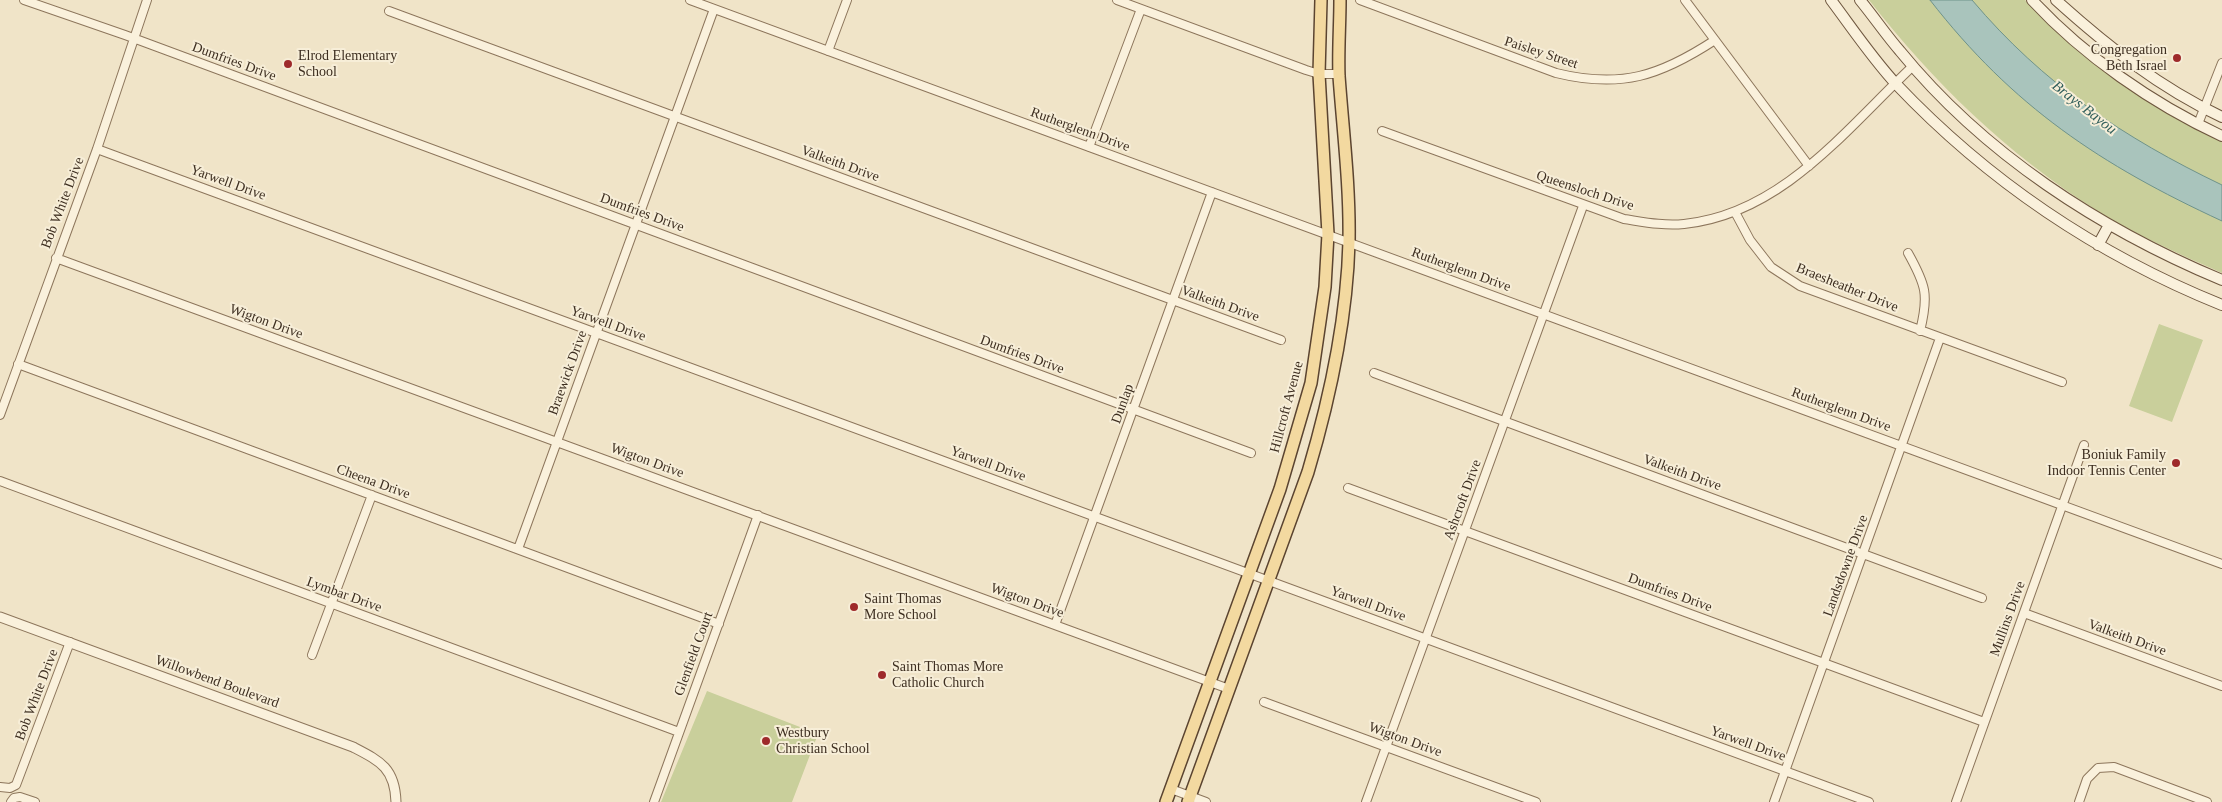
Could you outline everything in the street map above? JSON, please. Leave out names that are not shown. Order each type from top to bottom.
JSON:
[{"type":"main road","name":"Hillcroft Avenue","points":[[1166,802],[1280,488],[1311,383],[1325,287],[1328,234],[1319,74],[1321,0]]},
{"type":"main road","points":[[1189,799],[1308,472],[1324,417],[1338,351],[1349,242],[1345,145],[1339,74],[1340,0]]},
{"type":"main road","points":[[1831,0],[1895,83],[1972,156],[2005,183],[2040,209],[2098,245],[2159,278],[2222,305]]},
{"type":"main road","points":[[1860,0],[1913,66],[1962,116],[2008,156],[2109,225],[2184,264],[2222,280]]},
{"type":"main road","points":[[2032,0],[2064,31],[2109,67],[2144,92],[2222,136]]},
{"type":"main road","points":[[2056,0],[2122,56],[2161,83],[2204,109],[2222,117]]},
{"type":"main road","points":[[2098,245],[2109,225]]},
{"type":"street","name":"Dumfries Drive","points":[[24,0],[636,224],[1251,453]]},
{"type":"street","name":"Bob White Drive","points":[[0,415],[97,149],[147,0]]},
{"type":"street","name":"Rutherglenn Drive","points":[[690,0],[2222,564]]},
{"type":"street","points":[[828,51],[847,0]]},
{"type":"street","points":[[1117,0],[1319,74],[1339,74]]},
{"type":"street","name":"Paisley Street","points":[[1360,0],[1556,73],[1579,78],[1618,80],[1654,72],[1681,62],[1715,40]]},
{"type":"street","points":[[1685,0],[1809,166]]},
{"type":"street","name":"Braewick Drive","points":[[518,549],[714,9]]},
{"type":"street","points":[[1089,147],[1141,9]]},
{"type":"street","name":"Valkeith Drive","points":[[389,11],[1281,340]]},
{"type":"street","points":[[2198,124],[2222,63]]},
{"type":"street","name":"Queensloch Drive","points":[[1382,131],[1583,206],[1624,219],[1654,224],[1684,224],[1735,212],[1782,188],[1809,166],[1913,66]]},
{"type":"street","name":"Yarwell Drive","points":[[97,149],[1870,802]]},
{"type":"street","name":"Dunlap","points":[[1055,625],[1212,192]]},
{"type":"street","name":"Ashcroft Drive","points":[[1366,802],[1583,206]]},
{"type":"street","name":"Braesheather Drive","points":[[1735,212],[1750,240],[1771,267],[1800,286],[2062,382]]},
{"type":"street","points":[[1908,252],[1923,279],[1926,306],[1920,331]]},
{"type":"street","name":"Wigton Drive","points":[[56,258],[1229,689]]},
{"type":"street","name":"Landsdowne Drive","points":[[1774,802],[1940,338]]},
{"type":"street","name":"Cheena Drive","points":[[18,364],[719,624]]},
{"type":"street","name":"Valkeith Drive","points":[[1374,373],[1982,598]]},
{"type":"street","name":"Mullins Drive","points":[[1956,802],[2084,445]]},
{"type":"street","name":"Lymbar Drive","points":[[0,481],[679,732]]},
{"type":"street","name":"Dumfries Drive","points":[[1348,488],[1984,722]]},
{"type":"street","points":[[312,655],[372,495]]},
{"type":"street","name":"Glenfield Court","points":[[654,802],[758,516]]},
{"type":"street","name":"Valkeith Drive","points":[[2024,613],[2222,686]]},
{"type":"street","name":"Willowbend Boulevard","points":[[0,617],[353,746],[376,758],[389,771],[396,786],[396,802]]},
{"type":"street","name":"Bob White Drive","points":[[0,787],[10,788],[16,785],[70,642]]},
{"type":"street","name":"Wigton Drive","points":[[1264,702],[1536,802]]},
{"type":"street","points":[[2079,802],[2087,779],[2098,768],[2114,767],[2207,802]]},
{"type":"street","points":[[1171,789],[1189,799],[1206,802]]},
{"type":"street","points":[[11,802],[14,798],[20,797],[35,802]]},
{"type":"green space","points":[[1869,0],[2025,0],[2070,42],[2117,79],[2168,112],[2222,141],[2222,273],[2158,244],[2111,219],[2032,165],[2002,141],[1945,88]]},
{"type":"green space","points":[[2159,324],[2203,340],[2172,422],[2129,406]]},
{"type":"green space","points":[[707,691],[818,734],[792,802],[661,802]]},
{"type":"water","name":"Brays Bayou","points":[[1930,0],[1972,0],[2027,58],[2087,106],[2152,148],[2222,185],[2222,221],[2137,178],[2098,155],[2062,130],[1994,72],[1961,38]]},
{"type":"place","name":"Congregation Beth Israel","points":[[2177,58]]},
{"type":"place","name":"Elrod Elementary School","points":[[288,64]]},
{"type":"place","name":"Boniuk Family Indoor Tennis Center","points":[[2176,463]]},
{"type":"place","name":"Saint Thomas More School","points":[[854,607]]},
{"type":"place","name":"Saint Thomas More Catholic Church","points":[[882,675]]},
{"type":"place","name":"Westbury Christian School","points":[[766,741]]}]
